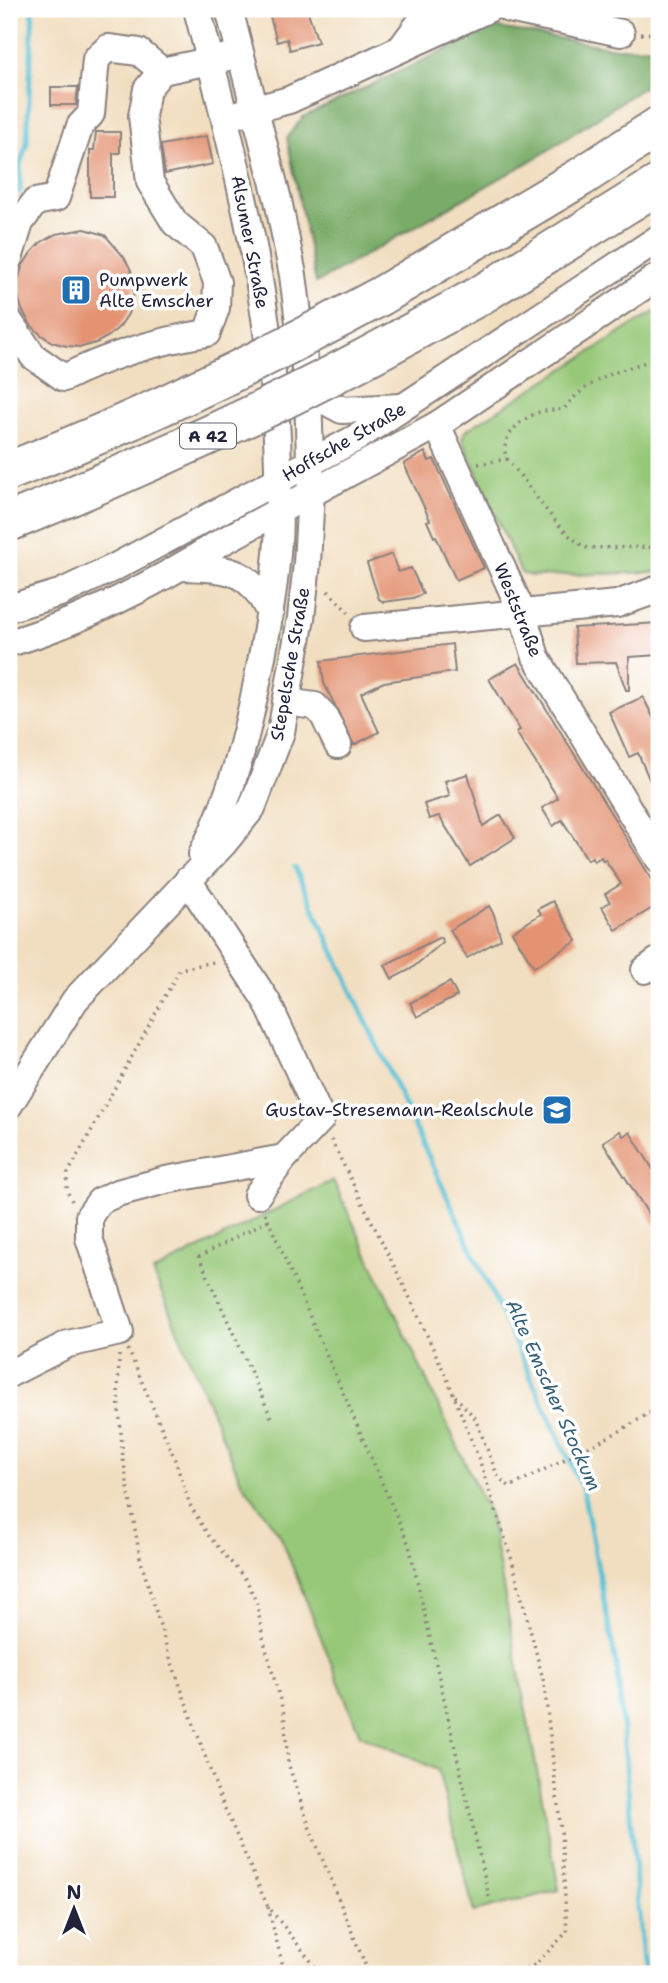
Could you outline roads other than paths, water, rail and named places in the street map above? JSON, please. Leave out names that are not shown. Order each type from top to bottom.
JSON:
[{"type":"highway","name":"A 42","points":[[9,471],[184,395],[319,330],[581,177],[659,126]]},
{"type":"highway","name":"A 42","points":[[9,522],[202,439],[340,372],[479,296],[659,184]]},
{"type":"street","name":"Alsumer Straße","points":[[197,9],[259,280],[277,428],[278,479]]},
{"type":"street","name":"Alsumer Straße","points":[[229,9],[278,200],[293,275],[308,392],[311,461]]},
{"type":"street","points":[[401,48],[430,9]]},
{"type":"street","points":[[223,118],[289,100],[488,9]]},
{"type":"street","points":[[509,9],[621,33]]},
{"type":"street","points":[[9,258],[20,223],[35,202],[56,198],[80,126],[91,114],[96,60],[108,48],[139,52],[162,71]]},
{"type":"street","points":[[9,321],[33,356],[64,378],[139,347],[207,333],[216,308],[217,282],[204,247],[175,223],[150,182],[142,116],[147,89],[162,71],[240,55]]},
{"type":"street","name":"Hoffsche Straße","points":[[9,608],[60,593],[115,567],[358,437],[659,238]]},
{"type":"street","name":"Hoffsche Straße","points":[[9,643],[95,610],[182,567],[216,545],[437,425],[659,276]]},
{"type":"street","points":[[308,392],[342,410],[406,407]]},
{"type":"street","name":"Weststraße","points":[[437,425],[454,468],[522,612],[536,657],[659,859]]},
{"type":"street","name":"Stepelsche Straße","points":[[9,1105],[75,1000],[223,844],[251,808],[281,732],[301,618],[311,461]]},
{"type":"street","name":"Stepelsche Straße","points":[[188,880],[211,838],[251,717],[270,613],[278,541],[278,479]]},
{"type":"street","points":[[182,567],[230,571],[249,580],[261,594],[270,613]]},
{"type":"street","points":[[364,628],[617,604],[659,589]]},
{"type":"street","points":[[286,702],[315,706],[324,716],[338,745]]},
{"type":"street","points":[[188,880],[267,1002],[321,1119],[284,1158],[257,1195]]},
{"type":"street","points":[[9,1374],[68,1344],[120,1332],[89,1238],[89,1216],[100,1201],[117,1193],[166,1181],[284,1158]]},
{"type":"waterway","points":[[20,192],[20,165],[27,143],[33,9]]},
{"type":"waterway","name":"Alte Emscher Stockum","points":[[295,868],[583,1490],[618,1674],[644,1974]]},
{"type":"place","name":"Pumpwerk Alte Emscher","points":[[76,290]]},
{"type":"place","name":"Gustav-Stresemann-Realschule","points":[[557,1110]]}]
